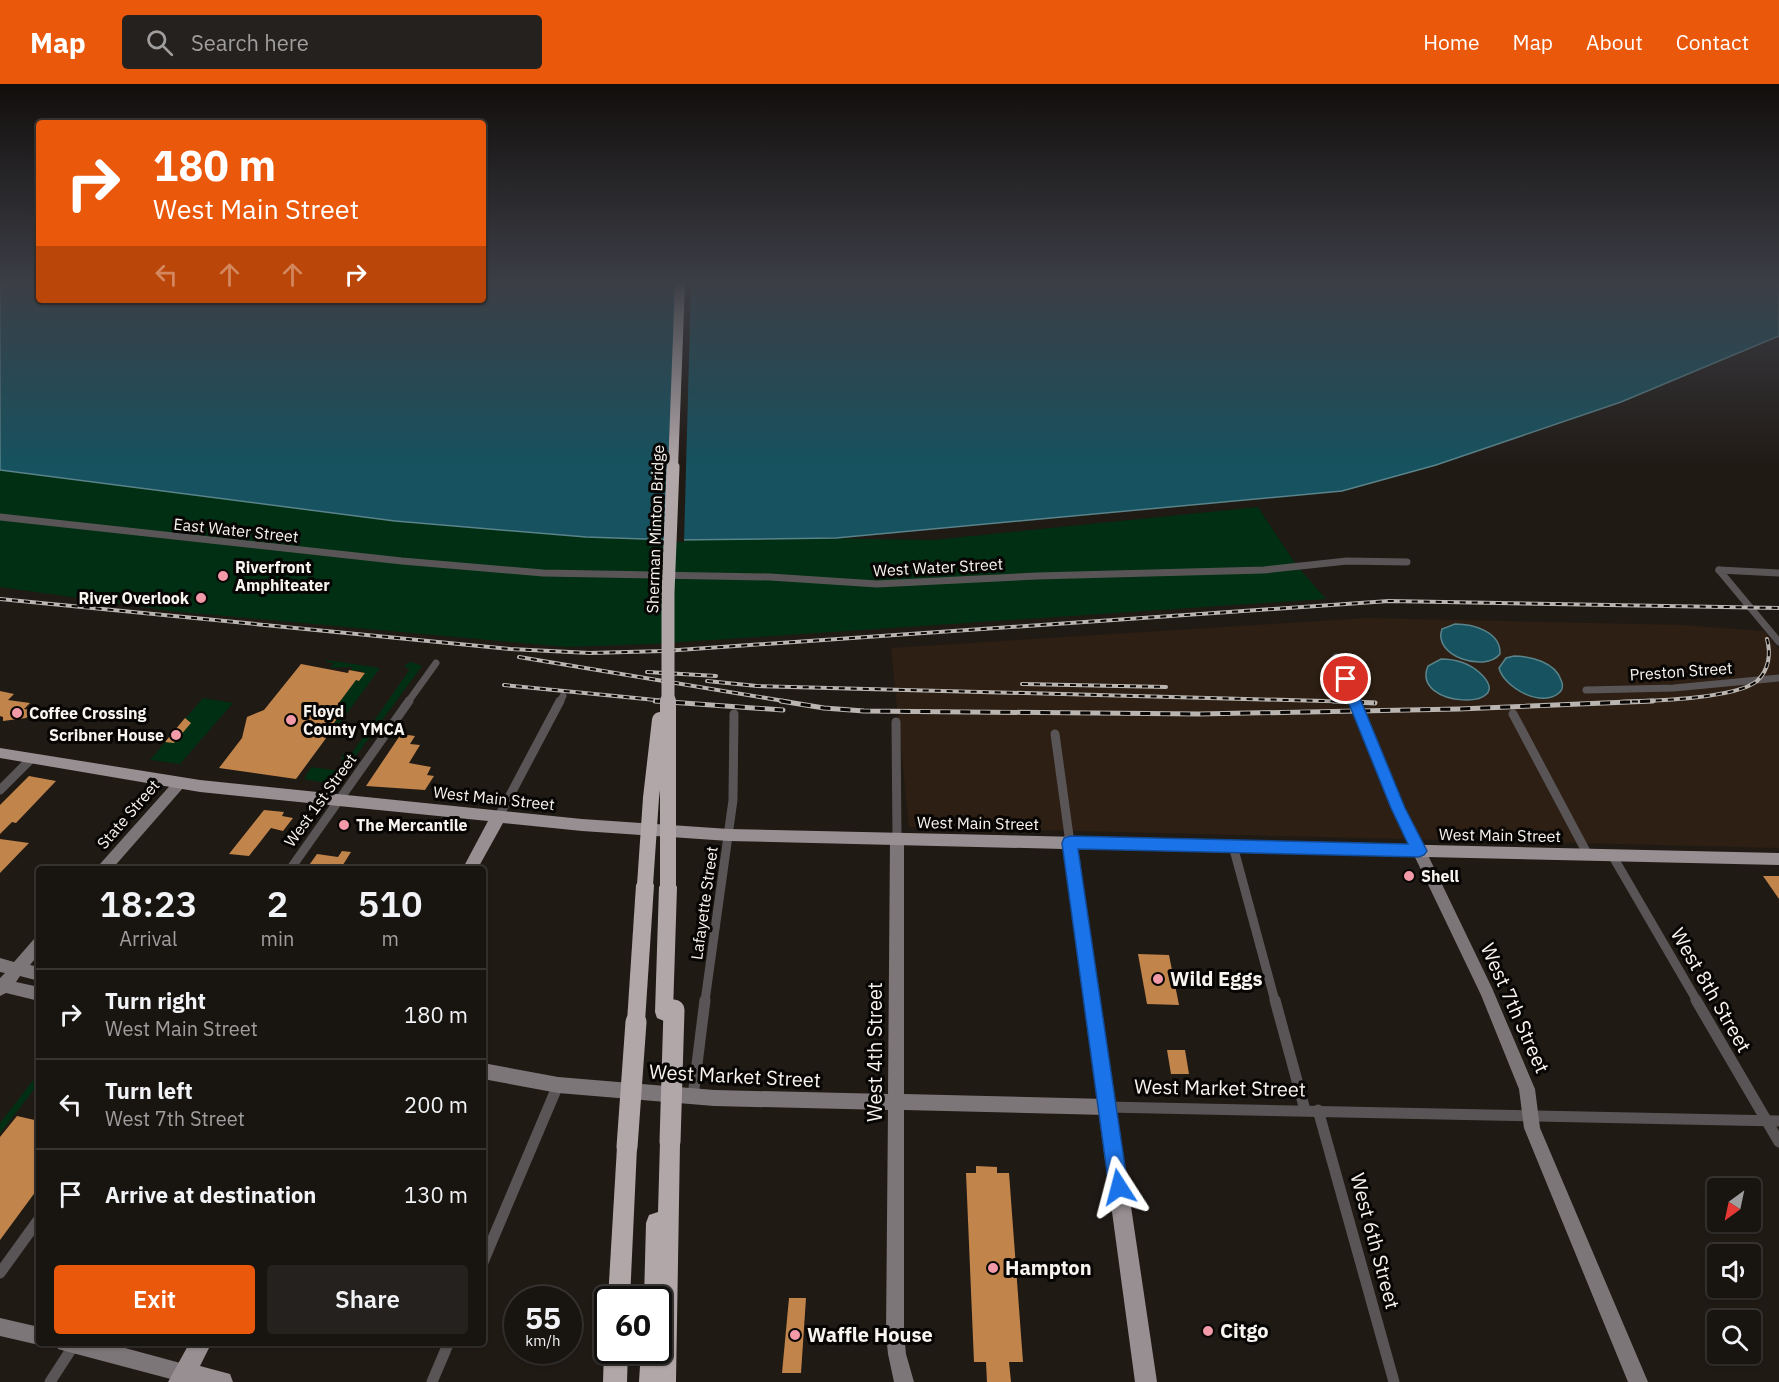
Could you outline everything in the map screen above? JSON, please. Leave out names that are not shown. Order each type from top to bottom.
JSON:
[{"type":"highway","name":"Sherman Minton Bridge","points":[[620,1286],[653,775],[667,660],[680,345]]},
{"type":"highway","points":[[658,1379],[673,886],[668,593],[680,345]]},
{"type":"highway","name":"Sherman Minton Bridge","points":[[673,886],[674,764],[668,660],[681,345]]},
{"type":"highway","points":[[656,1286],[665,1142]]},
{"type":"highway","points":[[655,1364],[658,1379]]},
{"type":"main road","name":"West Main Street","points":[[0,753],[195,786],[499,816],[729,835],[1779,859]]},
{"type":"main road","points":[[471,866],[499,816]]},
{"type":"main road","points":[[1070,843],[1146,1382]]},
{"type":"main road","points":[[200,1346],[182,1378],[222,1382]]},
{"type":"street","name":"East Water Street","points":[[0,517],[470,568]]},
{"type":"street","points":[[254,545],[268,539]]},
{"type":"street","name":"West Water Street","points":[[470,568],[516,572],[720,578],[770,577],[877,584],[1037,576],[1255,570],[1347,561],[1407,562]]},
{"type":"street","points":[[1779,573],[1719,570],[1779,642]]},
{"type":"street","name":"West 7th Street","points":[[1336,657],[1361,711],[1398,808],[1487,993],[1527,1089],[1532,1128],[1638,1382]]},
{"type":"street","name":"West 1st Street","points":[[292,866],[436,663]]},
{"type":"street","name":"Preston Street","points":[[1586,690],[1674,688],[1779,678]]},
{"type":"street","points":[[499,816],[563,696]]},
{"type":"street","name":"Lafayette Street","points":[[693,1096],[712,945],[729,835],[736,752],[734,714]]},
{"type":"street","points":[[1513,714],[1588,855]]},
{"type":"street","name":"West 4th Street","points":[[896,722],[895,1334],[904,1382]]},
{"type":"street","points":[[1055,734],[1070,843]]},
{"type":"street","points":[[0,790],[31,759]]},
{"type":"street","name":"State Street","points":[[107,866],[178,784]]},
{"type":"street","name":"West 6th Street","points":[[1233,846],[1394,1382]]},
{"type":"street","name":"West 8th Street","points":[[1612,855],[1779,1142]]},
{"type":"street","points":[[1,986],[36,947]]},
{"type":"street","points":[[0,965],[36,973]]},
{"type":"street","points":[[1,986],[36,993]]},
{"type":"street","name":"West Market Street","points":[[486,1072],[558,1085],[693,1096],[1779,1121]]},
{"type":"street","points":[[486,1255],[558,1085]]},
{"type":"street","points":[[0,1273],[36,1223]]},
{"type":"street","points":[[0,1327],[36,1335]]},
{"type":"street","points":[[50,1382],[69,1346]]},
{"type":"street","points":[[77,1346],[182,1378]]},
{"type":"street","points":[[432,1382],[447,1346]]},
{"type":"shaded area","points":[[1367,618],[1682,625],[1764,631],[1779,649],[1779,848],[909,827],[891,648]]},
{"type":"green space","points":[[0,470],[395,521],[586,537],[673,540],[814,538],[933,540],[1258,507],[1297,566],[1326,599],[652,644],[566,647],[171,611],[0,587]]},
{"type":"green space","points":[[327,660],[380,668],[339,724],[334,723],[346,706],[338,704],[356,680],[359,681],[365,673],[359,670],[351,671],[352,667],[330,668],[334,663],[326,662]]},
{"type":"green space","points":[[411,662],[422,666],[352,761],[341,760],[343,754],[352,753],[410,669],[405,665]]},
{"type":"green space","points":[[203,698],[233,703],[180,764],[150,760]]},
{"type":"green space","points":[[311,767],[344,772],[331,782],[304,779]]},
{"type":"green space","points":[[36,1077],[36,1087],[0,1133],[0,1123]]},
{"type":"water","points":[[0,345],[1758,345],[1621,402],[1436,465],[1342,491],[836,538],[673,540],[586,537],[395,521],[0,470]]},
{"type":"water","points":[[1455,624],[1477,627],[1491,634],[1499,646],[1500,654],[1483,662],[1472,662],[1452,654],[1441,639],[1442,629]]},
{"type":"water","points":[[1527,657],[1548,664],[1562,682],[1561,691],[1553,697],[1544,698],[1525,694],[1516,689],[1508,683],[1499,668],[1506,658]]},
{"type":"water","points":[[1441,659],[1462,662],[1480,673],[1489,685],[1487,694],[1477,699],[1463,700],[1447,697],[1434,691],[1427,680],[1428,666]]},
{"type":"pier","points":[[674,345],[689,345],[684,542],[664,542]]},
{"type":"building","name":"Floyd County YMCA","points":[[301,664],[348,673],[349,670],[365,673],[359,681],[356,680],[338,704],[346,705],[332,726],[335,726],[296,779],[219,768],[242,738],[247,717],[264,710]]},
{"type":"building","points":[[0,691],[14,694],[8,700],[30,703],[24,709],[34,711],[26,718],[3,721],[3,717],[0,716]]},
{"type":"building","name":"Scribner House","points":[[185,718],[191,723],[174,743],[165,742]]},
{"type":"building","points":[[401,734],[415,736],[410,744],[420,745],[409,763],[431,767],[427,775],[434,776],[425,790],[366,786]]},
{"type":"building","points":[[29,776],[56,781],[16,823],[12,822],[0,834],[0,805]]},
{"type":"building","points":[[264,810],[284,812],[282,816],[293,818],[283,831],[271,828],[249,856],[229,854]]},
{"type":"building","points":[[0,839],[29,843],[0,873]]},
{"type":"building","points":[[342,851],[351,852],[342,866],[308,866],[317,854],[338,857]]},
{"type":"building","points":[[1763,876],[1779,876],[1779,899]]},
{"type":"building","name":"Wild Eggs","points":[[1138,954],[1169,955],[1179,1005],[1147,1004]]},
{"type":"building","points":[[1167,1050],[1185,1050],[1189,1074],[1171,1074]]},
{"type":"building","points":[[17,1116],[36,1120],[36,1191],[0,1240],[0,1137]]},
{"type":"building","name":"Hampton","points":[[976,1166],[997,1167],[997,1173],[1009,1173],[1023,1362],[1009,1362],[1011,1382],[987,1382],[986,1362],[974,1362],[966,1173],[976,1173]]},
{"type":"building","name":"Waffle House","points":[[789,1298],[806,1298],[801,1373],[782,1373]]},
{"type":"railway","points":[[0,599],[510,649],[590,653],[664,651],[1389,601],[1779,608]]},
{"type":"railway","points":[[1620,702],[1692,698],[1731,692],[1746,687],[1757,681],[1766,667],[1769,656],[1767,639]]},
{"type":"railway","points":[[519,657],[790,702]]},
{"type":"railway","points":[[647,672],[716,676]]},
{"type":"railway","points":[[707,681],[757,686],[1347,702]]},
{"type":"railway","points":[[1022,684],[1166,687]]},
{"type":"railway","points":[[504,685],[676,702]]},
{"type":"railway","points":[[655,701],[783,710]]},
{"type":"railway","points":[[781,701],[824,708],[864,711],[1199,714],[1459,709],[1653,701]]},
{"type":"railway","points":[[1334,701],[1347,702]]},
{"type":"railway","points":[[1347,702],[1361,702]]},
{"type":"railway","points":[[1347,702],[1375,703]]},
{"type":"place","name":"Riverfront Amphiteater","points":[[223,576]]},
{"type":"place","name":"River Overlook","points":[[201,598]]},
{"type":"place","name":"Coffee Crossing","points":[[17,713]]},
{"type":"place","name":"Floyd County YMCA","points":[[291,720]]},
{"type":"place","name":"Scribner House","points":[[176,735]]},
{"type":"place","name":"The Mercantile","points":[[344,825]]},
{"type":"place","name":"Shell","points":[[1409,876]]},
{"type":"place","name":"Wild Eggs","points":[[1158,979]]},
{"type":"place","name":"Hampton","points":[[993,1268]]},
{"type":"place","name":"Citgo","points":[[1208,1331]]},
{"type":"place","name":"Waffle House","points":[[795,1335]]},
{"type":"route","points":[[1119,1187],[1070,843],[1419,851],[1398,808],[1361,711],[1346,679]]}]
